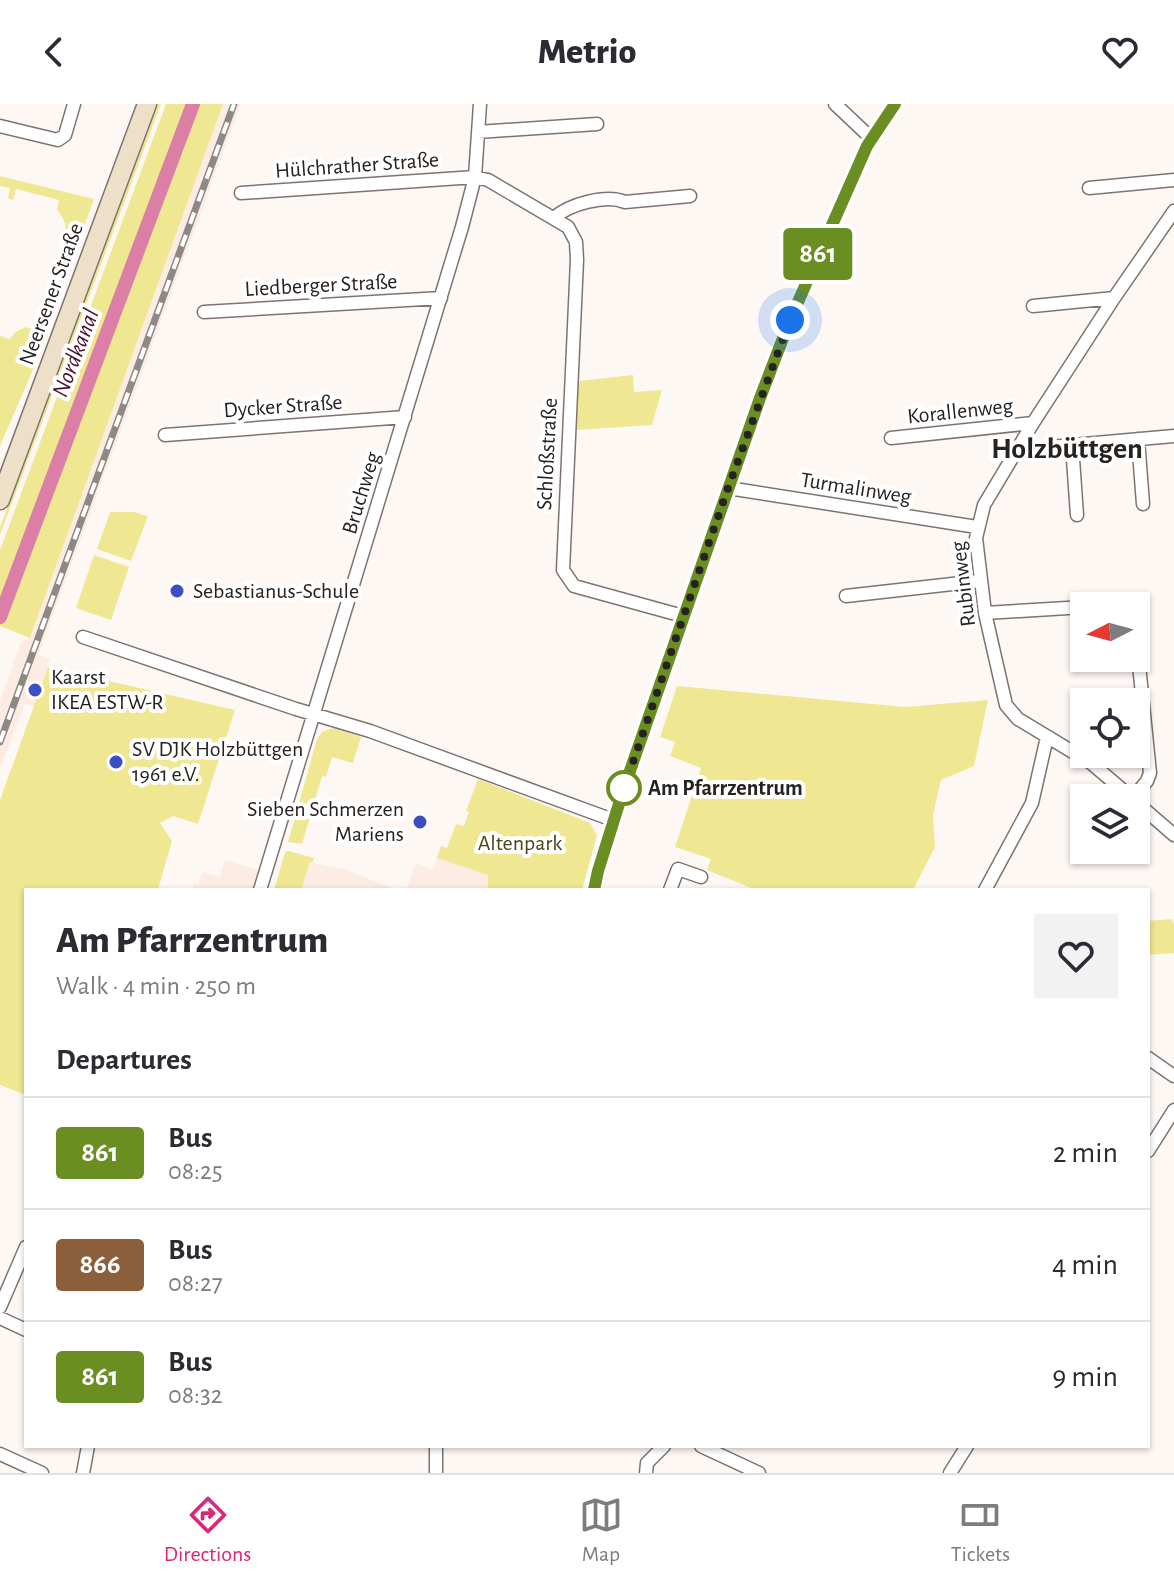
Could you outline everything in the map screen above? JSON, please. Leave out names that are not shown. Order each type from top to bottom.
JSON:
[{"type":"main road","name":"Neersener Straße","points":[[0,500],[147,104]]},
{"type":"street","points":[[0,126],[58,140],[65,135],[74,104]]},
{"type":"street","name":"Bruchweg","points":[[261,888],[475,177],[480,104]]},
{"type":"street","points":[[835,104],[871,138]]},
{"type":"street","points":[[595,888],[613,820],[683,616],[790,320],[871,138],[895,104]]},
{"type":"street","points":[[478,132],[597,124]]},
{"type":"street","name":"Hülchrather Straße","points":[[241,193],[475,177]]},
{"type":"street","name":"Schloßstraße","points":[[475,177],[488,180],[554,218],[574,234],[577,260],[563,570],[574,586],[683,616]]},
{"type":"street","points":[[1089,188],[1174,180]]},
{"type":"street","points":[[554,218],[575,205],[617,199],[625,202],[690,196]]},
{"type":"street","name":"Rubinweg","points":[[1116,784],[1018,719],[1006,705],[979,581],[975,549],[977,527],[984,505],[1033,423],[1114,298],[1168,233],[1174,211]]},
{"type":"street","name":"Liedberger Straße","points":[[204,312],[441,298]]},
{"type":"street","points":[[1033,306],[1114,298]]},
{"type":"street","name":"Dycker Straße","points":[[165,435],[405,417]]},
{"type":"street","name":"Korallenweg","points":[[891,438],[1033,423]]},
{"type":"street","points":[[1017,450],[1174,436]]},
{"type":"street","points":[[1138,439],[1143,504]]},
{"type":"street","points":[[1072,445],[1077,515]]},
{"type":"street","name":"Turmalinweg","points":[[728,488],[977,527]]},
{"type":"street","points":[[846,596],[979,581]]},
{"type":"street","points":[[985,613],[1070,608]]},
{"type":"street","points":[[83,637],[296,709],[315,712],[613,820]]},
{"type":"street","points":[[1140,672],[1150,773],[1145,784]]},
{"type":"street","points":[[986,888],[1032,803],[1047,737]]},
{"type":"street","name":"Rubinweg","points":[[1150,813],[1174,835]]},
{"type":"street","points":[[671,888],[678,869],[701,877]]},
{"type":"street","points":[[1150,1059],[1174,1076]]},
{"type":"street","points":[[1150,1148],[1174,1110]]},
{"type":"street","points":[[0,1307],[24,1252]]},
{"type":"street","points":[[0,1318],[24,1329]]},
{"type":"street","points":[[83,1473],[88,1448]]},
{"type":"street","points":[[436,1448],[436,1473]]},
{"type":"street","points":[[646,1473],[647,1463],[662,1448]]},
{"type":"street","points":[[705,1448],[759,1473]]},
{"type":"street","points":[[950,1473],[966,1448]]},
{"type":"street","points":[[0,1454],[42,1473]]},
{"type":"shaded area","points":[[223,104],[241,104],[43,642],[39,655],[50,659],[34,707],[25,704],[0,769],[0,701],[21,642],[30,638]]},
{"type":"shaded area","points":[[437,858],[489,875],[488,888],[407,888],[416,863],[432,870]]},
{"type":"shaded area","points":[[225,860],[259,870],[253,888],[193,888],[194,884],[198,885],[202,872],[220,877]]},
{"type":"shaded area","points":[[310,862],[344,869],[392,888],[302,888]]},
{"type":"green space","points":[[158,104],[161,104],[0,535],[0,527]]},
{"type":"green space","points":[[166,104],[223,104],[30,638],[0,626],[0,550]]},
{"type":"green space","points":[[0,176],[94,199],[72,261],[58,257],[65,227],[57,210],[59,200],[16,189],[13,200],[8,198],[10,188],[0,186]]},
{"type":"green space","points":[[26,327],[48,335],[0,446],[0,336],[9,339]]},
{"type":"green space","points":[[633,375],[634,392],[662,390],[652,425],[577,430],[578,381]]},
{"type":"green space","points":[[110,512],[134,512],[148,516],[131,561],[97,549]]},
{"type":"green space","points":[[94,555],[129,567],[111,620],[76,608]]},
{"type":"green space","name":"SV DJK Holzbüttgen 1961 e.V.","points":[[48,667],[235,710],[198,824],[173,816],[160,823],[172,841],[159,888],[24,888],[24,1094],[0,1085],[0,800]]},
{"type":"green space","points":[[677,686],[905,707],[988,700],[974,766],[941,780],[933,815],[935,847],[914,888],[751,888],[707,870],[711,859],[675,847],[701,768],[670,756],[675,742],[660,737]]},
{"type":"green space","points":[[334,728],[361,737],[353,763],[332,757],[326,777],[322,776],[302,844],[288,842],[317,739],[323,731]]},
{"type":"green space","name":"Altenpark","points":[[478,779],[590,823],[597,835],[583,888],[488,888],[488,875],[437,858],[441,846],[447,848],[456,824],[464,826],[469,812],[466,811]]},
{"type":"green space","points":[[285,852],[314,858],[302,888],[275,888]]},
{"type":"green space","points":[[1171,919],[1174,923],[1174,953],[1150,955],[1150,921]]},
{"type":"waterway","name":"Nordkanal","points":[[0,617],[193,104]]},
{"type":"railway","points":[[0,742],[234,104]]},
{"type":"bus line","name":"861","points":[[594,888],[607,838],[666,663],[760,398],[790,320],[867,146],[895,104]]},
{"type":"place","name":"Sebastianus-Schule","points":[[177,591]]},
{"type":"place","name":"Kaarst IKEA ESTW-R","points":[[35,690]]},
{"type":"place","name":"SV DJK Holzbüttgen 1961 e.V.","points":[[116,762]]},
{"type":"place","name":"Am Pfarrzentrum","points":[[624,788]]},
{"type":"place","name":"Sieben Schmerzen Mariens","points":[[420,822]]},
{"type":"district","name":"Holzbüttgen","points":[[1067,449]]},
{"type":"route","points":[[624,788],[790,320]]}]
